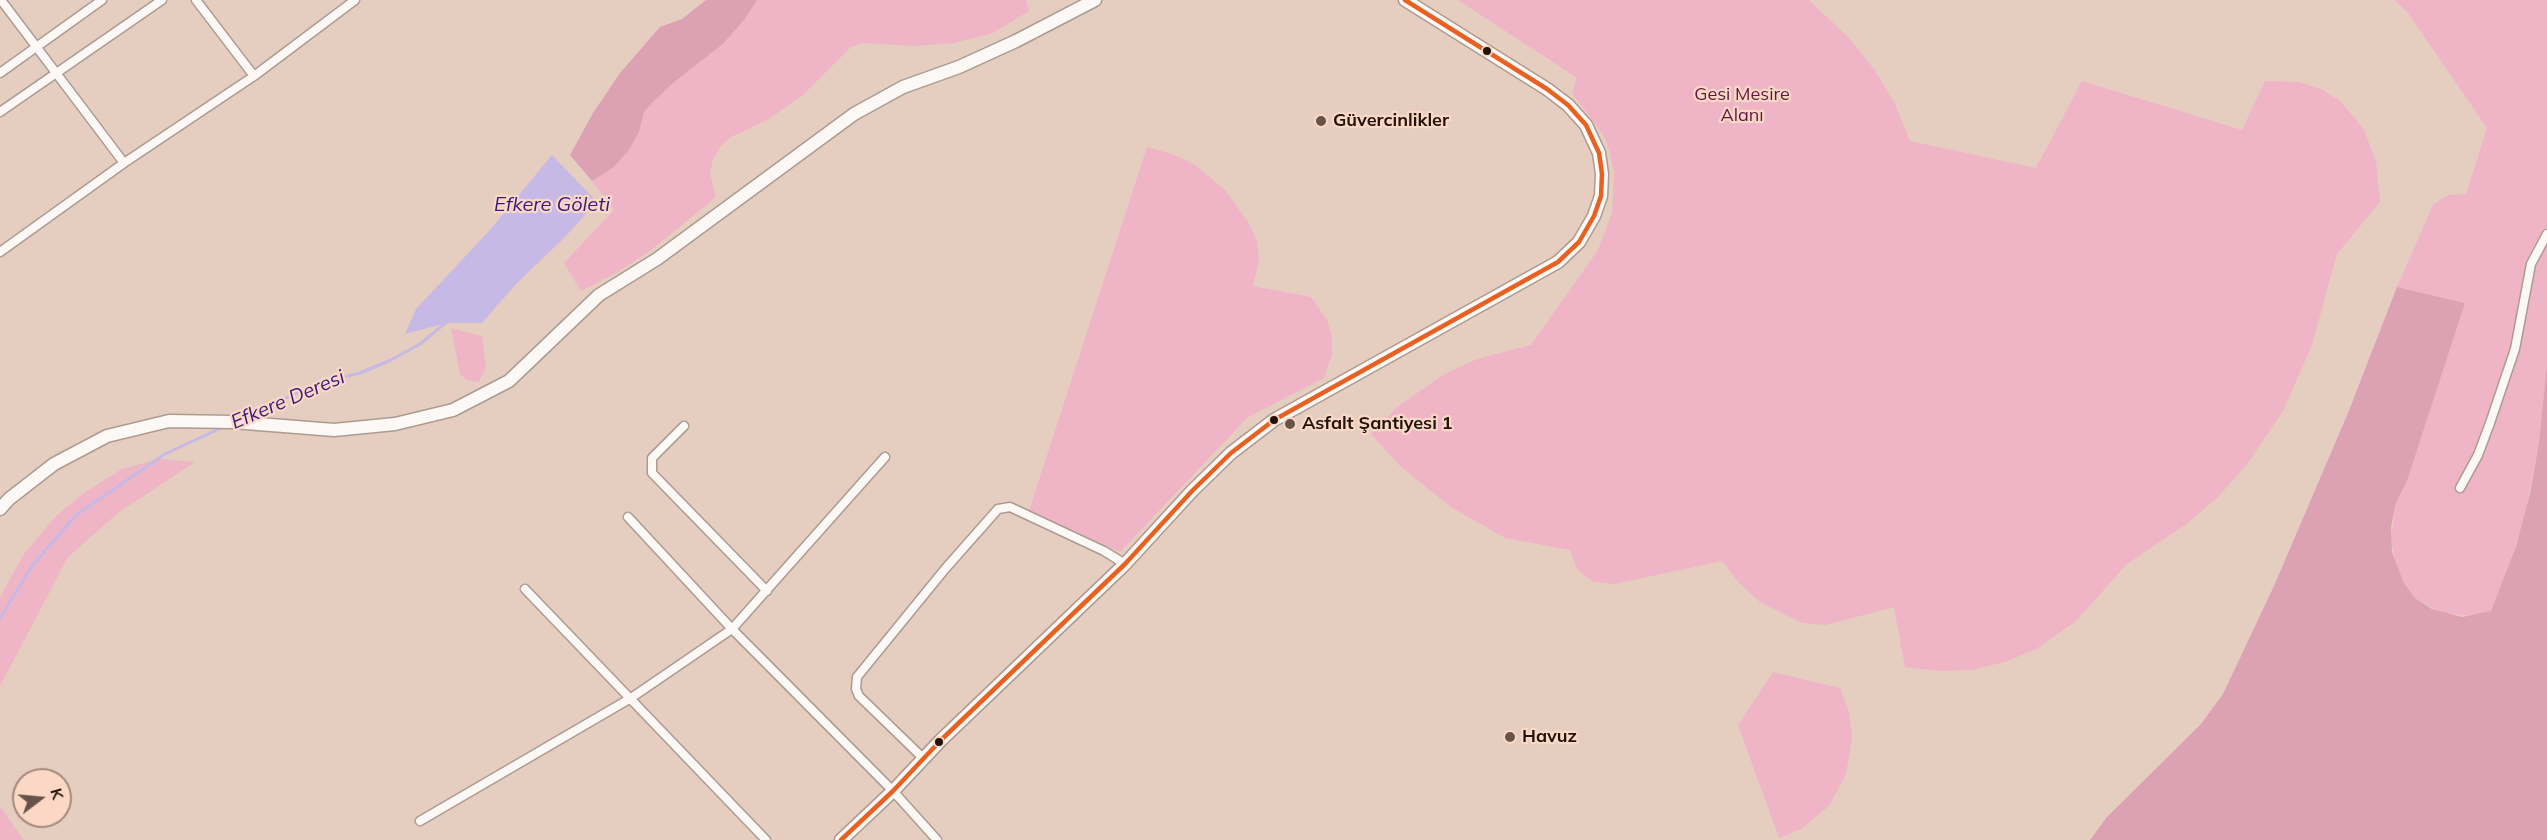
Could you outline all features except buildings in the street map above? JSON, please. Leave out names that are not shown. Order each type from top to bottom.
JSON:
[{"type":"street","points":[[1,0],[123,163]]},
{"type":"street","points":[[0,73],[102,0]]},
{"type":"street","points":[[0,112],[162,0]]},
{"type":"street","points":[[196,0],[254,76]]},
{"type":"street","points":[[1,249],[123,163],[254,76],[355,0]]},
{"type":"street","points":[[841,840],[893,791],[922,758],[1125,564],[1192,491],[1231,453],[1274,420],[1558,262],[1580,242],[1594,216],[1601,196],[1602,174],[1599,153],[1586,125],[1575,112],[1547,89],[1405,0]]},
{"type":"street","points":[[0,509],[9,499],[54,464],[107,436],[169,421],[233,422],[334,430],[395,424],[453,410],[509,381],[599,295],[657,259],[854,114],[903,87],[968,63],[1093,1]]},
{"type":"street","points":[[2460,488],[2478,455],[2515,349],[2531,264],[2547,234]]},
{"type":"street","points":[[684,426],[652,458],[652,473],[767,591]]},
{"type":"street","points":[[420,821],[631,698],[732,629],[885,457]]},
{"type":"street","points":[[922,758],[860,696],[856,685],[857,677],[945,568],[998,509],[1010,507],[1104,551],[1125,564]]},
{"type":"street","points":[[628,517],[732,629],[893,791],[937,840]]},
{"type":"street","points":[[525,589],[766,840]]},
{"type":"green space","points":[[757,0],[1026,0],[1029,11],[993,33],[954,43],[914,46],[863,43],[851,47],[803,95],[769,119],[731,137],[721,146],[713,159],[710,174],[716,197],[650,251],[618,272],[581,291],[564,263],[614,210],[592,181],[613,168],[629,150],[639,132],[644,112],[653,102],[673,83],[723,44],[744,20]]},
{"type":"green space","name":"Gesi Mesire Alanı","points":[[1458,0],[1809,0],[1848,37],[1874,69],[1895,104],[1910,141],[2036,168],[2082,81],[2242,130],[2265,81],[2299,82],[2321,89],[2340,101],[2363,128],[2376,161],[2380,202],[2337,254],[2312,345],[2283,411],[2248,463],[2219,496],[2185,525],[2127,564],[2075,622],[2036,649],[2005,662],[1972,670],[1939,671],[1905,667],[1894,607],[1826,625],[1802,623],[1760,602],[1739,583],[1722,561],[1614,584],[1593,582],[1577,569],[1570,550],[1505,538],[1451,507],[1400,466],[1371,434],[1397,407],[1443,375],[1477,359],[1531,345],[1598,250],[1612,213],[1614,174],[1610,152],[1604,136],[1572,93],[1577,78]]},
{"type":"green space","points":[[2395,0],[2547,0],[2547,365],[2539,442],[2524,520],[2500,590],[2491,611],[2472,616],[2442,613],[2415,598],[2398,572],[2391,540],[2396,503],[2407,481],[2465,303],[2397,287],[2433,205],[2448,195],[2466,194],[2487,128],[2408,13]]},
{"type":"green space","points":[[1147,147],[1172,154],[1195,165],[1226,191],[1248,222],[1257,241],[1259,260],[1253,286],[1311,297],[1327,320],[1332,337],[1332,354],[1324,378],[1248,417],[1120,552],[1029,511]]},
{"type":"green space","points":[[451,328],[482,336],[486,367],[479,382],[467,380],[460,374]]},
{"type":"green space","points":[[159,459],[195,462],[119,512],[68,557],[0,686],[0,597],[24,554],[56,516],[84,493],[122,469]]},
{"type":"green space","points":[[1773,672],[1840,688],[1849,712],[1852,737],[1846,774],[1829,806],[1801,829],[1779,838],[1738,725]]},
{"type":"green space","points":[[0,806],[12,823],[12,828],[15,828],[24,840],[0,840]]},
{"type":"shaded area","points":[[706,0],[757,0],[744,20],[723,44],[673,83],[653,102],[644,112],[639,132],[629,150],[613,168],[592,181],[570,155],[593,113],[620,73],[660,27],[682,19]]},
{"type":"shaded area","points":[[2397,287],[2465,303],[2407,481],[2396,503],[2391,527],[2392,552],[2403,581],[2415,598],[2432,609],[2462,617],[2491,611],[2516,546],[2530,494],[2539,442],[2547,365],[2547,840],[2090,840],[2107,817],[2201,724],[2223,694],[2274,586],[2348,413]]},
{"type":"water","name":"Efkere Göleti","points":[[552,155],[597,202],[565,237],[516,284],[482,323],[447,323],[405,334],[416,309],[489,231]]},
{"type":"waterway","name":"Efkere Deresi","points":[[243,418],[316,384],[360,373],[391,360],[420,344],[449,320]]},
{"type":"waterway","name":"Efkere Deresi","points":[[0,618],[32,566],[76,515],[165,454],[223,427]]},
{"type":"transit line","points":[[841,840],[893,791],[941,740],[1125,564],[1192,491],[1231,453],[1274,420],[1558,262],[1579,242],[1594,216],[1601,196],[1602,174],[1599,153],[1586,125],[1568,105],[1547,89],[1405,0]]},
{"type":"place","name":"Güvercinlikler","points":[[1321,121]]},
{"type":"place","name":"Asfalt Şantiyesi 1","points":[[1290,424]]},
{"type":"place","name":"Havuz","points":[[1510,737]]}]
